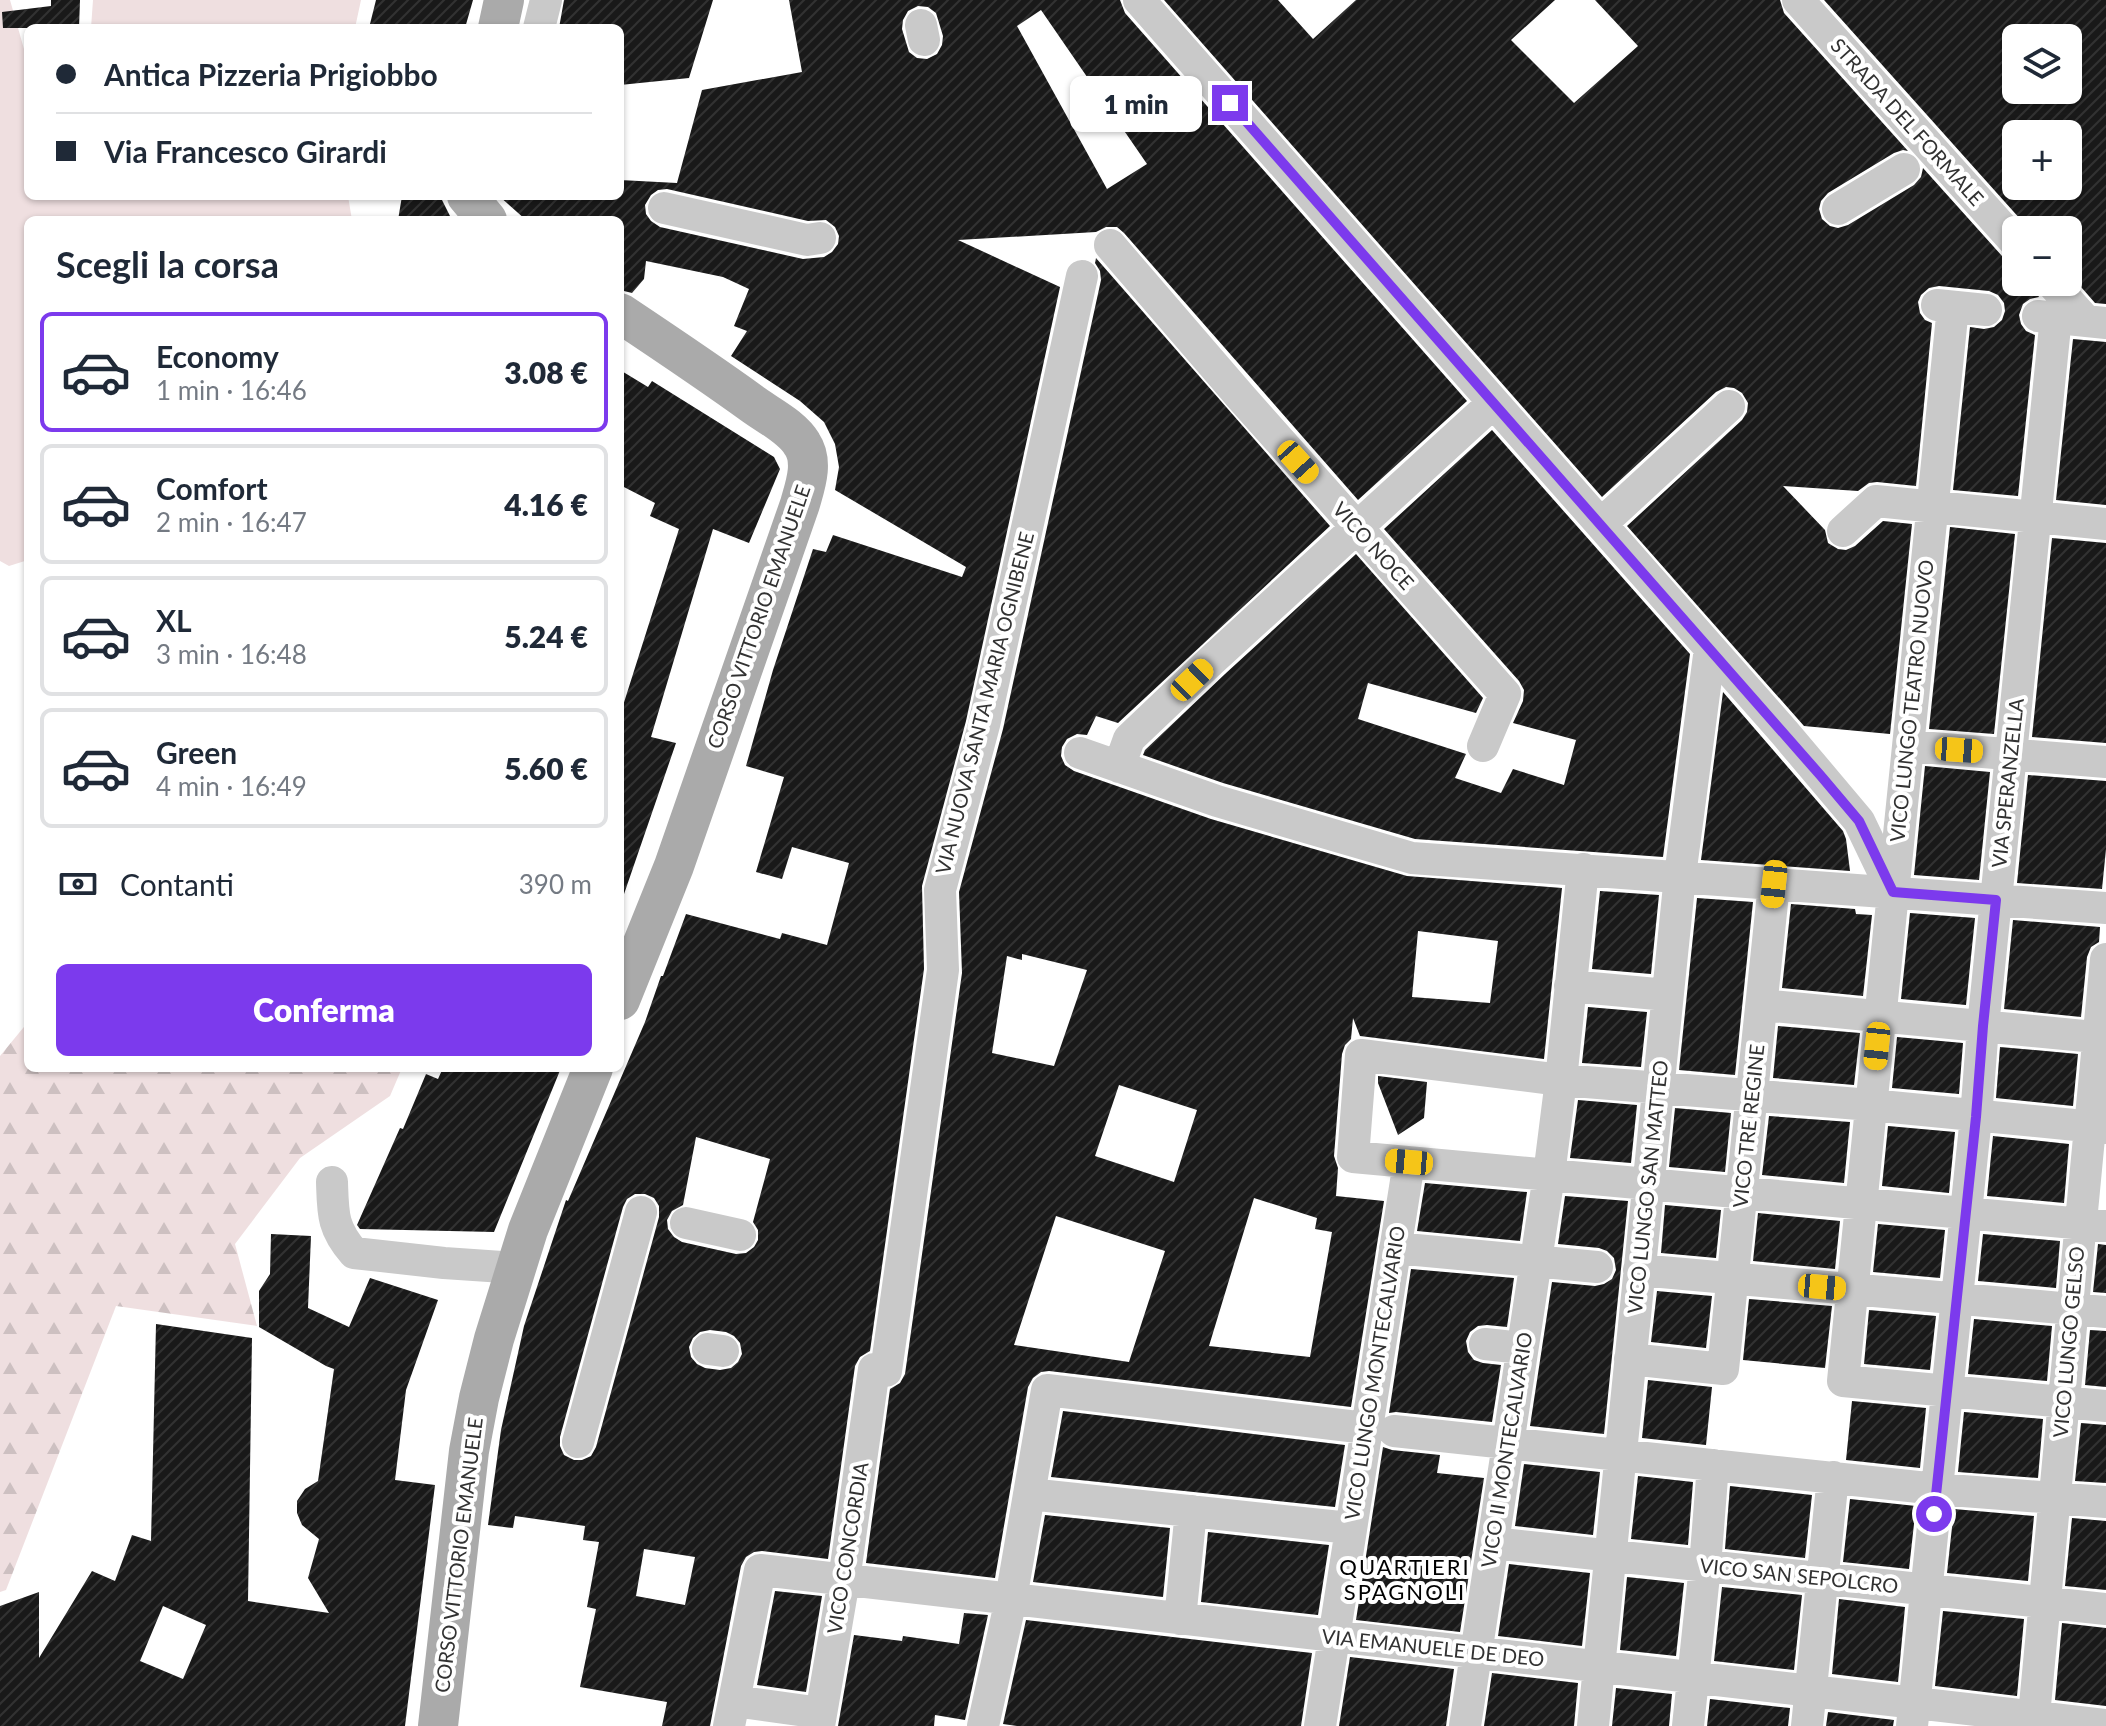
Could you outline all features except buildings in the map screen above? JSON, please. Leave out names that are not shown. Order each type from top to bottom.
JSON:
[{"type":"main road","points":[[499,24],[504,0]]},
{"type":"main road","points":[[470,200],[484,216]]},
{"type":"main road","name":"CORSO VITTORIO EMANUELE","points":[[624,316],[794,435],[805,450],[808,465],[800,504],[674,866],[624,990]]},
{"type":"main road","name":"CORSO VITTORIO EMANUELE","points":[[438,1726],[469,1451],[483,1383],[528,1230],[591,1072]]},
{"type":"street","points":[[540,24],[546,0]]},
{"type":"street","points":[[1139,0],[1784,732],[1859,821],[1893,892]]},
{"type":"street","name":"STRADA DEL FORMALE","points":[[1798,0],[2002,227]]},
{"type":"street","points":[[1838,209],[1904,169]]},
{"type":"street","points":[[664,208],[807,240],[820,238]]},
{"type":"street","name":"VICO NOCE","points":[[1110,245],[1505,694],[1483,746]]},
{"type":"street","name":"VIA NUOVA SANTA MARIA OGNIBENE","points":[[880,1370],[943,970],[940,890],[984,725],[1082,276],[1053,303]]},
{"type":"street","points":[[2059,296],[2071,319]]},
{"type":"street","name":"VICO LUNGO TEATRO NUOVO","points":[[1946,1391],[1843,1381],[1932,507],[1945,306],[1986,310]]},
{"type":"street","name":"VIA SPERANZELLA","points":[[1914,1714],[2036,517],[2071,319]]},
{"type":"street","points":[[1119,767],[1129,739],[1493,403]]},
{"type":"street","points":[[1601,524],[1729,406]]},
{"type":"street","points":[[1843,531],[1876,501],[2106,524]]},
{"type":"street","name":"VICO LUNGO SAN MATTEO","points":[[1593,1726],[1600,1666],[1624,1557],[1620,1455],[1680,876],[1710,648]]},
{"type":"street","points":[[1908,746],[2106,762]]},
{"type":"street","points":[[1080,753],[1217,801],[1412,858],[2106,908]]},
{"type":"street","name":"VICO II MONTECALVARIO","points":[[1465,1726],[1549,1175],[1583,869]]},
{"type":"street","name":"VICO TRE REGINE","points":[[1630,1359],[1723,1369],[1774,884]]},
{"type":"street","name":"VICO LUNGO GELSO","points":[[2033,1721],[2072,1309],[2093,1225],[2106,959]]},
{"type":"street","points":[[1570,986],[1667,995]]},
{"type":"street","points":[[1762,1005],[2102,1038]]},
{"type":"street","points":[[2093,1225],[1353,1157],[1361,1055],[1561,1080],[2098,1127]]},
{"type":"street","name":"VICO LUNGO MONTECALVARIO","points":[[1320,1726],[1350,1528],[1380,1429],[1395,1248],[1409,1162]]},
{"type":"street","points":[[332,1182],[333,1219],[354,1253],[516,1268]]},
{"type":"street","points":[[578,1442],[613,1337],[641,1212]]},
{"type":"street","points":[[686,1223],[740,1235]]},
{"type":"street","points":[[1395,1248],[1597,1267]]},
{"type":"street","points":[[1639,1270],[2106,1312]]},
{"type":"street","points":[[1485,1344],[1522,1348]]},
{"type":"street","name":"VICO CONCORDIA","points":[[820,1720],[880,1370]]},
{"type":"street","points":[[983,1726],[1011,1599],[1047,1390],[1937,1489],[2106,1502]]},
{"type":"street","points":[[1946,1391],[2106,1406]]},
{"type":"street","points":[[1688,1726],[1713,1465]]},
{"type":"street","points":[[1807,1726],[1833,1477]]},
{"type":"street","points":[[1029,1494],[1350,1528]]},
{"type":"street","points":[[1180,1619],[1191,1511]]},
{"type":"street","name":"VICO SAN SEPOLCRO","points":[[1493,1543],[2106,1609]]},
{"type":"street","name":"VIA EMANUELE DE DEO","points":[[732,1714],[760,1570],[1810,1690],[1914,1714],[2106,1725]]},
{"type":"street","points":[[732,1714],[820,1720]]},
{"type":"green space","points":[[0,0],[10,0],[24,49],[24,200],[349,200],[351,216],[24,216],[24,561],[9,566],[0,561]]},
{"type":"green space","points":[[93,0],[361,0],[356,24],[91,24]]},
{"type":"green space","points":[[24,1027],[24,1072],[400,1072],[390,1096],[300,1158],[235,1244],[257,1326],[116,1306],[6,1590],[0,1592],[0,1056]]},
{"type":"district","name":"QUARTIERI SPAGNOLI","points":[[1405,1580]]},
{"type":"route","points":[[1230,103],[1859,821],[1893,892],[1996,900],[1934,1514]]}]
